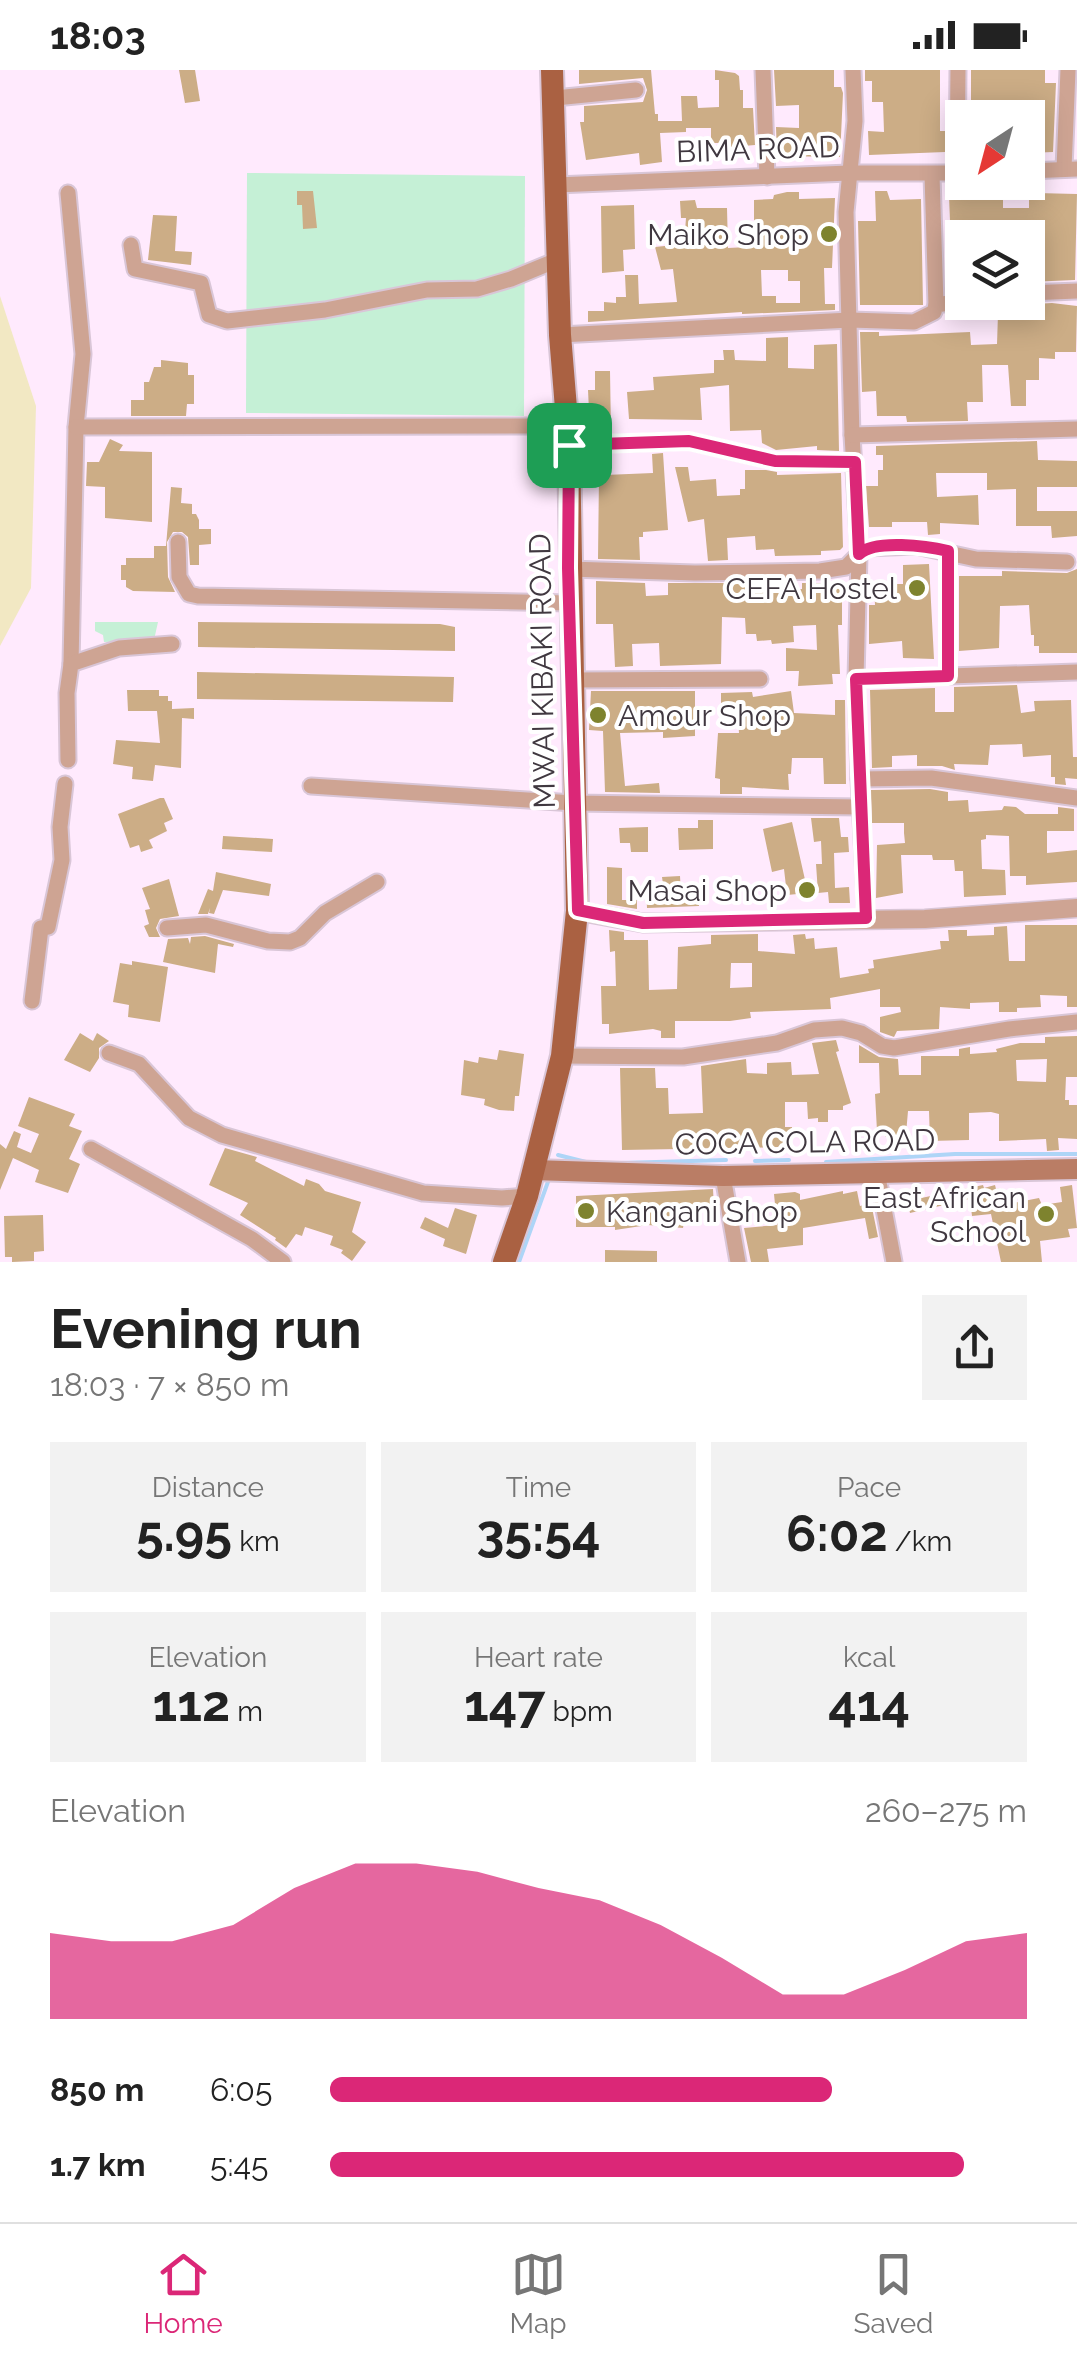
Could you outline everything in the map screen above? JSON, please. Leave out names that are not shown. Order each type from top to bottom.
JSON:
[{"type":"main road","name":"MWAI KIBAKI ROAD","points":[[504,1262],[527,1196],[562,1056],[578,910],[568,434],[560,336],[552,70]]},
{"type":"main road","name":"COCA COLA ROAD","points":[[534,1170],[724,1176],[1077,1169]]},
{"type":"street","points":[[763,70],[768,177]]},
{"type":"street","points":[[853,70],[854,121],[846,212],[859,554],[858,779],[866,918]]},
{"type":"street","points":[[958,70],[959,100]]},
{"type":"street","points":[[1045,170],[1070,169],[1068,70]]},
{"type":"street","points":[[555,98],[636,90]]},
{"type":"street","name":"BIMA ROAD","points":[[556,184],[849,173],[945,175]]},
{"type":"street","points":[[560,336],[850,320],[914,322],[934,312],[936,305],[932,175]]},
{"type":"street","points":[[68,192],[83,354],[76,428],[68,760]]},
{"type":"street","points":[[131,245],[135,269],[201,284],[209,315],[227,321],[325,310],[427,290],[492,286],[557,260]]},
{"type":"street","points":[[1045,292],[1077,291]]},
{"type":"street","points":[[936,305],[945,304]]},
{"type":"street","points":[[76,428],[516,426],[568,434],[689,441],[775,461],[855,462]]},
{"type":"street","points":[[852,436],[1077,430]]},
{"type":"street","points":[[178,542],[179,577],[183,587],[198,596],[570,603]]},
{"type":"street","points":[[568,568],[695,573],[820,571],[846,568],[866,548],[898,546],[976,558],[1067,562]]},
{"type":"street","points":[[948,551],[948,676]]},
{"type":"street","points":[[71,664],[119,648],[172,644]]},
{"type":"street","points":[[856,679],[1077,672]]},
{"type":"street","points":[[572,680],[760,679]]},
{"type":"street","points":[[858,779],[931,778],[1077,798]]},
{"type":"street","points":[[32,1001],[41,928],[48,927],[62,860],[64,784]]},
{"type":"street","points":[[311,786],[574,803],[860,807]]},
{"type":"street","points":[[168,928],[206,926],[290,942],[300,938],[325,913],[378,882]]},
{"type":"street","points":[[578,910],[643,923],[924,918],[1077,908]]},
{"type":"street","points":[[562,1056],[684,1056],[777,1043],[814,1030],[842,1028],[894,1048],[1009,1028],[1077,1022]]},
{"type":"street","points":[[108,1053],[139,1064],[189,1118],[222,1135],[423,1193],[527,1196]]},
{"type":"street","points":[[92,1149],[252,1239],[284,1262]]},
{"type":"street","points":[[877,1172],[894,1262]]},
{"type":"street","points":[[724,1176],[738,1262]]},
{"type":"green space","points":[[247,173],[525,176],[524,416],[246,413]]},
{"type":"green space","points":[[95,622],[158,622],[154,640],[104,642],[103,635],[95,631]]},
{"type":"sand","points":[[0,296],[36,406],[31,588],[0,646]]},
{"type":"building","points":[[179,70],[195,70],[200,101],[185,103]]},
{"type":"building","points":[[579,70],[651,70],[658,121],[682,121],[681,96],[697,96],[698,108],[719,107],[715,70],[735,73],[743,90],[743,108],[753,108],[755,145],[719,148],[719,143],[711,143],[711,128],[686,128],[686,132],[660,133],[662,162],[640,165],[639,153],[586,160],[580,122],[584,122],[584,106],[643,102],[647,90],[643,78],[579,84]]},
{"type":"building","points":[[774,70],[834,70],[834,87],[841,87],[843,93],[840,157],[777,156],[776,127],[799,128],[799,105],[776,106]]},
{"type":"building","points":[[865,70],[940,70],[940,131],[945,131],[945,152],[869,155],[868,131],[884,132],[883,102],[872,102],[872,81],[865,81]]},
{"type":"building","points":[[971,70],[1045,70],[1045,83],[1056,83],[1053,152],[1045,152],[1045,100],[971,100]]},
{"type":"building","points":[[297,191],[313,191],[317,228],[303,229]]},
{"type":"building","points":[[875,191],[887,191],[890,200],[921,199],[923,305],[860,305],[858,221],[876,221]]},
{"type":"building","points":[[799,192],[799,199],[835,198],[832,268],[824,268],[825,304],[835,304],[835,310],[588,322],[588,311],[604,311],[604,302],[616,303],[616,297],[626,297],[625,275],[638,275],[639,304],[677,302],[673,269],[661,270],[655,247],[684,244],[686,218],[681,218],[680,201],[695,200],[697,208],[727,208],[728,248],[748,247],[748,224],[754,224],[754,200],[773,199],[774,195]],"holes":[[[761,270],[788,270],[788,281],[800,281],[800,303],[776,303],[776,296],[762,296]]]},
{"type":"building","points":[[1045,193],[1077,194],[1075,280],[1045,281],[1045,220],[950,220],[949,200],[1003,200],[1003,208],[1029,208],[1029,200],[1045,200]]},
{"type":"building","points":[[634,205],[635,249],[623,250],[624,271],[602,273],[601,206]]},
{"type":"building","points":[[153,215],[177,216],[175,251],[192,252],[191,265],[148,260]]},
{"type":"building","points":[[1045,303],[1077,306],[1076,352],[1055,352],[1055,359],[1039,358],[1039,380],[1026,380],[1026,406],[1011,406],[1008,365],[982,365],[983,402],[967,402],[968,421],[907,422],[906,416],[877,416],[876,391],[862,392],[860,332],[879,332],[879,336],[970,332],[971,345],[997,344],[998,320],[1045,320]]},
{"type":"building","points":[[788,337],[788,368],[814,369],[814,345],[837,344],[839,451],[817,450],[817,446],[776,450],[762,443],[761,430],[730,431],[729,385],[700,388],[702,420],[629,419],[627,392],[654,390],[653,377],[714,373],[714,360],[724,360],[723,350],[734,350],[735,360],[766,361],[766,338]]},
{"type":"building","points":[[161,360],[188,363],[188,375],[194,375],[194,404],[187,404],[186,416],[131,416],[131,400],[144,400],[144,382],[149,382],[154,367],[161,367]]},
{"type":"building","points":[[595,371],[610,371],[611,432],[590,432],[588,390],[595,390]]},
{"type":"building","points":[[110,439],[123,445],[119,451],[152,452],[152,522],[105,518],[105,487],[86,486],[87,462],[99,462]]},
{"type":"building","points":[[1037,441],[1038,460],[1077,461],[1077,487],[1037,487],[1037,511],[1077,511],[1077,536],[1052,538],[1051,526],[1016,526],[1016,489],[987,490],[987,473],[936,473],[937,497],[978,495],[979,525],[940,523],[940,534],[928,535],[927,522],[892,522],[892,527],[869,527],[866,486],[878,486],[878,470],[883,470],[883,455],[876,455],[876,446]]},
{"type":"building","points":[[663,453],[668,530],[643,532],[643,537],[639,537],[640,560],[598,559],[599,475],[603,475],[590,456],[610,455],[605,475],[653,473],[652,454]]},
{"type":"building","points":[[675,467],[688,467],[690,481],[716,479],[717,496],[740,495],[740,489],[745,489],[745,470],[766,470],[777,475],[841,473],[843,547],[821,551],[821,555],[775,556],[774,549],[756,550],[755,536],[727,538],[728,560],[708,561],[704,519],[688,522]]},
{"type":"building","points":[[171,487],[182,488],[181,503],[192,504],[199,529],[211,529],[211,544],[199,545],[199,565],[190,565],[188,537],[173,532],[167,542],[168,577],[175,592],[133,591],[126,587],[126,580],[121,580],[121,565],[126,565],[126,558],[154,558],[154,546],[166,546]]},
{"type":"building","points":[[929,564],[934,659],[903,658],[902,641],[869,644],[869,605],[875,605],[874,584],[903,584],[903,565]]},
{"type":"building","points":[[1077,569],[1077,653],[1039,653],[1031,635],[1029,605],[1000,606],[999,648],[959,651],[959,576],[1002,576],[1002,571],[1067,573]]},
{"type":"building","points":[[596,581],[645,583],[646,596],[668,595],[668,583],[761,583],[762,591],[802,589],[802,583],[842,583],[842,625],[838,625],[840,674],[832,674],[833,684],[798,686],[799,671],[786,671],[786,648],[817,650],[816,625],[793,626],[794,642],[772,644],[771,640],[757,641],[756,634],[746,634],[745,618],[722,617],[721,664],[660,666],[659,643],[632,644],[633,666],[615,667],[613,624],[596,624]]},
{"type":"building","points":[[198,622],[440,624],[455,627],[455,651],[198,647]]},
{"type":"building","points":[[197,672],[454,677],[453,702],[197,699]]},
{"type":"building","points":[[1017,685],[1021,713],[1035,711],[1034,701],[1071,700],[1077,779],[1065,778],[1066,785],[1055,784],[1055,777],[1051,777],[1051,755],[1023,757],[1022,744],[990,745],[988,765],[954,764],[955,770],[917,766],[917,755],[892,756],[892,767],[872,768],[870,690],[935,688],[935,712],[954,712],[954,687]]},
{"type":"building","points":[[127,690],[159,690],[159,696],[168,696],[168,701],[172,701],[172,709],[194,708],[194,719],[182,718],[181,768],[155,765],[153,781],[132,779],[133,767],[113,764],[116,740],[160,743],[157,711],[128,711]]},
{"type":"building","points":[[591,691],[695,691],[695,736],[663,738],[663,732],[620,733],[625,786],[659,783],[660,793],[605,792],[603,731],[589,730]]},
{"type":"building","points":[[791,691],[794,713],[835,715],[835,700],[845,700],[846,784],[824,784],[823,758],[792,758],[789,790],[742,787],[742,794],[720,794],[720,779],[715,778],[718,733],[739,733],[737,703],[721,703],[721,693],[752,692],[753,697]]},
{"type":"building","points":[[871,790],[948,792],[948,801],[968,800],[969,812],[1002,810],[1004,806],[1016,807],[1025,814],[1058,814],[1058,807],[1074,809],[1074,831],[1047,831],[1047,853],[1077,850],[1077,882],[1026,885],[1026,876],[1010,876],[1009,836],[986,835],[981,840],[982,869],[1005,870],[1006,895],[964,897],[963,871],[955,871],[954,860],[901,855],[903,893],[876,898],[877,845],[905,843],[904,823],[872,823]]},
{"type":"building","points":[[164,798],[173,819],[164,823],[167,831],[149,840],[153,848],[141,852],[139,845],[130,848],[118,814]]},
{"type":"building","points":[[811,818],[839,818],[841,837],[848,837],[849,852],[834,853],[835,888],[849,887],[850,903],[829,903],[828,892],[818,893],[816,864],[822,864],[821,841],[814,842]]},
{"type":"building","points":[[698,820],[713,820],[713,849],[679,850],[678,828],[698,828]]},
{"type":"building","points":[[792,822],[808,893],[787,895],[784,869],[772,872],[763,829]]},
{"type":"building","points":[[648,827],[648,852],[631,852],[630,843],[620,843],[619,828]]},
{"type":"building","points":[[223,836],[273,839],[272,852],[222,849]]},
{"type":"building","points":[[607,867],[622,868],[622,900],[637,900],[637,909],[607,904]]},
{"type":"building","points":[[216,872],[271,884],[269,896],[223,890],[214,914],[209,913],[210,908],[208,914],[198,914],[208,889],[213,891]]},
{"type":"building","points":[[680,876],[681,894],[699,893],[699,906],[647,908],[646,885],[663,884],[662,877]]},
{"type":"building","points":[[169,879],[179,916],[160,919],[156,928],[160,937],[149,937],[144,926],[149,924],[145,910],[150,909],[142,888]]},
{"type":"building","points":[[1025,925],[1077,925],[1077,1007],[1067,1007],[1067,996],[1040,995],[1041,1007],[1017,1008],[1017,1012],[999,1012],[999,1002],[970,1003],[970,1009],[940,1007],[939,1029],[897,1031],[894,1037],[880,1032],[880,1017],[901,1012],[900,1007],[880,1007],[880,989],[830,998],[831,1009],[750,1012],[751,1018],[730,1021],[675,1021],[675,1038],[661,1038],[661,1031],[653,1029],[609,1034],[609,1024],[602,1024],[601,986],[616,986],[615,951],[610,952],[609,930],[624,932],[624,940],[648,940],[649,990],[677,989],[678,947],[711,944],[711,935],[758,934],[758,951],[795,954],[793,935],[805,934],[806,939],[814,938],[815,949],[837,947],[840,978],[869,973],[868,969],[874,968],[873,960],[941,949],[940,941],[949,941],[948,930],[967,930],[967,936],[994,935],[994,927],[1007,926],[1009,961],[1025,961]],"holes":[[[731,963],[752,963],[752,987],[730,988]]]},
{"type":"building","points":[[205,936],[234,944],[218,944],[215,973],[163,962],[168,939],[188,938],[190,944],[191,937]]},
{"type":"building","points":[[132,961],[168,967],[160,1022],[128,1017],[129,1005],[113,1002],[120,963],[132,965]]},
{"type":"building","points":[[80,1033],[93,1041],[97,1033],[109,1041],[99,1048],[99,1058],[90,1072],[64,1060]]},
{"type":"building","points":[[1077,1036],[1077,1077],[1066,1077],[1065,1100],[1069,1100],[1069,1105],[1077,1105],[1077,1139],[1058,1138],[1059,1150],[1047,1151],[1046,1139],[999,1141],[999,1114],[991,1112],[969,1113],[969,1140],[930,1141],[929,1111],[908,1111],[906,1134],[885,1137],[885,1131],[877,1131],[875,1094],[880,1093],[879,1063],[859,1063],[859,1045],[879,1057],[898,1059],[899,1075],[921,1075],[921,1056],[959,1056],[959,1049],[970,1047],[970,1054],[997,1052],[996,1049],[1020,1043],[1045,1043],[1045,1037]],"holes":[[[1047,1059],[1046,1082],[1017,1081],[1016,1060]]]},
{"type":"building","points":[[836,1040],[851,1103],[843,1106],[843,1110],[828,1110],[828,1122],[818,1122],[818,1118],[808,1119],[807,1102],[785,1102],[785,1127],[792,1127],[792,1147],[622,1150],[620,1068],[655,1068],[656,1088],[668,1088],[669,1114],[703,1113],[701,1066],[746,1059],[747,1073],[767,1074],[767,1063],[791,1062],[792,1075],[819,1074],[812,1043]]},
{"type":"building","points":[[499,1050],[524,1054],[514,1111],[499,1110],[484,1105],[485,1099],[461,1095],[464,1060],[497,1060]]},
{"type":"building","points":[[29,1097],[75,1114],[69,1126],[82,1131],[69,1159],[80,1164],[68,1193],[35,1182],[39,1170],[13,1158],[0,1190],[0,1144],[6,1149],[14,1131],[21,1134],[17,1147],[31,1153],[39,1134],[18,1126]]},
{"type":"building","points":[[225,1148],[257,1157],[255,1161],[304,1186],[306,1179],[325,1191],[361,1202],[352,1232],[366,1242],[352,1261],[341,1253],[343,1250],[330,1245],[333,1236],[305,1227],[302,1236],[296,1234],[286,1248],[240,1215],[248,1203],[209,1185]]},
{"type":"building","points":[[983,1185],[1001,1188],[1008,1204],[1039,1198],[1042,1205],[1062,1202],[1060,1187],[1072,1185],[1077,1228],[1068,1229],[1070,1237],[1040,1241],[1042,1262],[1001,1262],[991,1214],[972,1216],[970,1199],[910,1213],[907,1201]]},
{"type":"building","points":[[713,1189],[714,1208],[686,1209],[683,1228],[576,1227],[576,1196]]},
{"type":"building","points":[[857,1191],[860,1206],[871,1203],[878,1237],[869,1239],[865,1218],[803,1228],[803,1245],[767,1249],[769,1262],[751,1262],[744,1228],[777,1225],[774,1194],[795,1192],[800,1194],[800,1200]]},
{"type":"building","points":[[455,1208],[477,1215],[466,1254],[443,1246],[445,1239],[420,1228],[425,1217],[448,1228]]},
{"type":"building","points":[[43,1215],[44,1251],[34,1252],[34,1261],[12,1262],[12,1257],[5,1257],[4,1216]]},
{"type":"building","points":[[605,1250],[657,1251],[657,1262],[605,1262]]},
{"type":"waterway","points":[[826,1162],[955,1154],[1077,1154]]},
{"type":"waterway","points":[[558,1155],[586,1162]]},
{"type":"waterway","points":[[621,1163],[726,1160]]},
{"type":"waterway","points":[[755,1161],[789,1160]]},
{"type":"waterway","points":[[519,1262],[549,1179]]},
{"type":"place","name":"Maiko Shop","points":[[829,234]]},
{"type":"place","name":"CEFA Hostel","points":[[917,588]]},
{"type":"place","name":"Amour Shop","points":[[598,715]]},
{"type":"place","name":"Masai Shop","points":[[807,890]]},
{"type":"place","name":"Kangani Shop","points":[[586,1211]]},
{"type":"place","name":"East African School","points":[[1046,1214]]},
{"type":"route","points":[[689,441],[750,458],[855,462],[859,554],[866,548],[898,546],[948,551],[948,676],[856,679],[866,918],[643,923],[578,910],[568,568],[569,445],[689,441]]}]
